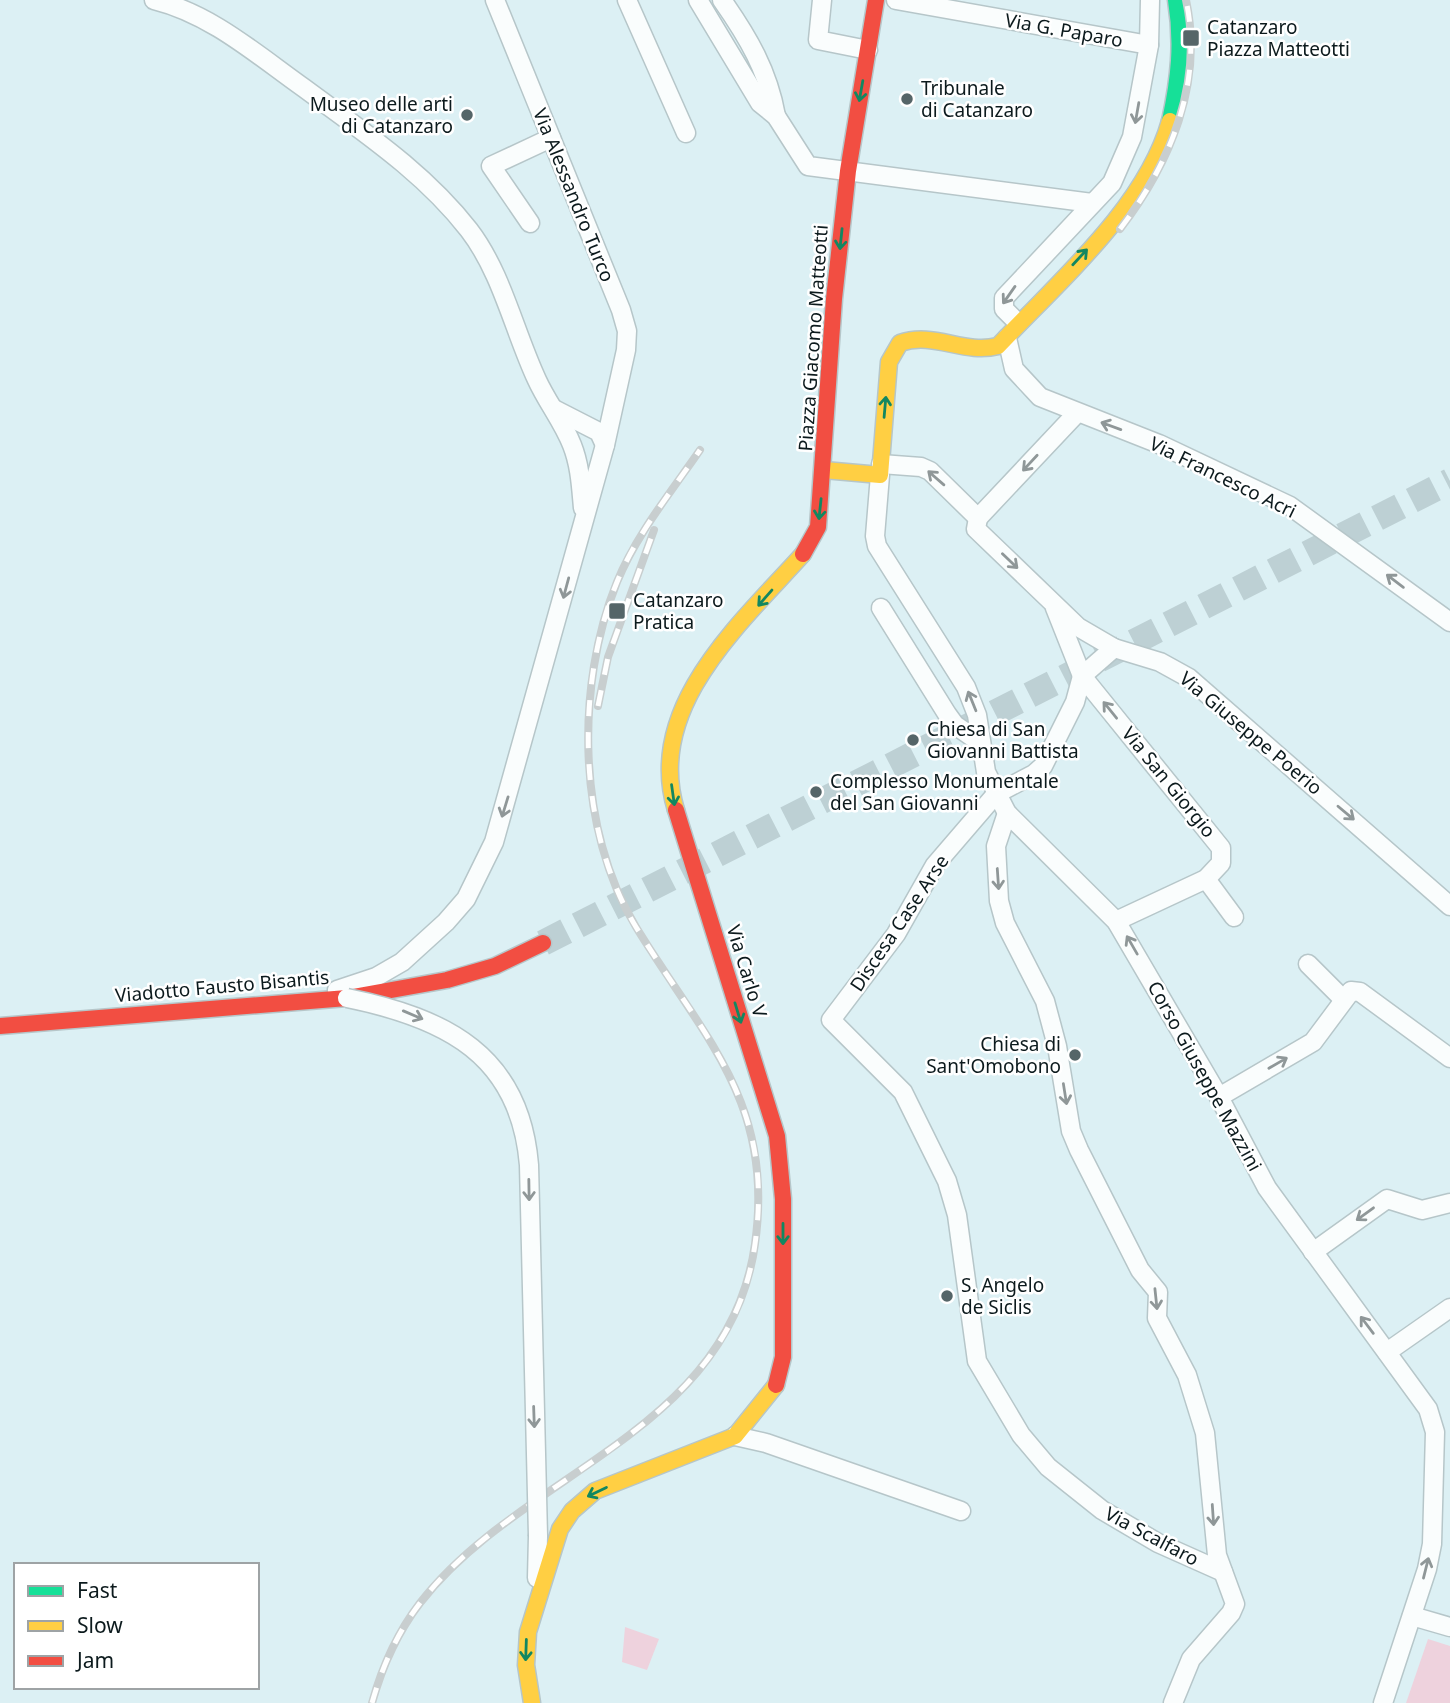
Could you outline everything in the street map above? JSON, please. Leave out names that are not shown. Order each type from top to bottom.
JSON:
[{"type":"street","points":[[154,0],[181,6],[222,29],[419,176],[470,231],[493,273],[537,382],[572,445],[581,475],[583,522]]},
{"type":"street","name":"Via Alessandro Turco","points":[[289,1001],[363,981],[402,962],[466,899],[494,842],[605,445],[614,394],[626,350],[627,331],[613,289],[495,0]]},
{"type":"street","points":[[627,0],[686,133]]},
{"type":"street","points":[[698,0],[760,103],[776,116]]},
{"type":"street","points":[[722,0],[747,36],[764,71],[776,116],[808,166],[1092,203]]},
{"type":"street","points":[[822,0],[818,40],[868,50]]},
{"type":"street","name":"Piazza Giacomo Matteotti","points":[[876,0],[848,171],[834,299],[824,470],[881,469]]},
{"type":"street","name":"Via G. Paparo","points":[[896,0],[1149,45]]},
{"type":"street","points":[[1018,323],[1004,309],[1004,298],[1112,183],[1132,137],[1149,45],[1150,0]]},
{"type":"street","points":[[881,469],[889,362],[895,348],[913,338],[980,352],[998,346],[1128,206],[1160,149],[1175,104],[1182,37],[1176,0]]},
{"type":"street","points":[[530,223],[491,166],[551,138]]},
{"type":"street","name":"Via Francesco Acri","points":[[1007,338],[1014,369],[1028,387],[1051,403],[1159,444],[1290,506],[1450,622]]},
{"type":"street","points":[[579,421],[595,414],[614,394]]},
{"type":"street","points":[[554,409],[598,432],[605,445],[591,449],[572,445]]},
{"type":"street","points":[[978,518],[1076,414]]},
{"type":"street","name":"Via Giuseppe Poerio","points":[[881,469],[921,467],[930,471],[978,518],[976,529],[1078,627],[1114,648],[1160,662],[1189,678],[1450,906]]},
{"type":"street","name":"Corso Giuseppe Mazzini","points":[[881,469],[874,536],[877,546],[966,687],[977,715],[986,772],[1007,813],[1116,920],[1219,1097],[1267,1188],[1428,1409],[1435,1432],[1432,1544],[1383,1703]]},
{"type":"street","name":"Via Carlo V","points":[[536,1599],[560,1529],[572,1511],[595,1491],[735,1436],[776,1385],[783,1357],[782,1170],[769,1104],[674,804],[670,767],[672,742],[688,695],[700,674],[815,537],[824,470]]},
{"type":"street","name":"Via San Giorgio","points":[[1052,601],[1082,676],[1219,843],[1220,863],[1206,879]]},
{"type":"street","points":[[881,608],[947,714],[955,724],[981,743]]},
{"type":"street","points":[[996,794],[1034,774],[1043,766],[1075,702],[1082,676],[1114,648]]},
{"type":"street","name":"Discesa Case Arse","points":[[831,1020],[896,934],[932,869],[996,794]]},
{"type":"street","points":[[1007,813],[996,846],[999,901],[1004,923],[1045,1001],[1057,1046],[1071,1131],[1104,1203],[1140,1270],[1158,1292],[1157,1318],[1187,1375],[1205,1433],[1215,1541],[1223,1572]]},
{"type":"street","points":[[1116,920],[1206,879],[1234,917]]},
{"type":"street","name":"Viadotto Fausto Bisantis","points":[[0,1026],[347,998],[447,980],[495,966],[543,943]]},
{"type":"street","points":[[1308,964],[1343,999]]},
{"type":"street","points":[[1219,1097],[1313,1042],[1324,1032],[1343,999],[1351,991],[1360,992],[1436,1051],[1450,1058]]},
{"type":"street","points":[[347,998],[404,1010],[452,1034],[489,1064],[506,1084],[523,1122],[529,1165],[538,1536],[536,1599],[526,1647],[532,1703]]},
{"type":"street","name":"Via Scalfaro","points":[[831,1020],[903,1092],[953,1198],[977,1361],[1021,1435],[1048,1467],[1102,1510],[1158,1543],[1223,1572],[1234,1598],[1231,1613],[1191,1659],[1172,1703]]},
{"type":"street","points":[[1313,1252],[1383,1201],[1393,1199],[1422,1210],[1450,1203]]},
{"type":"street","points":[[1387,1352],[1450,1308]]},
{"type":"street","points":[[735,1436],[766,1443],[961,1511]]},
{"type":"street","points":[[1412,1616],[1450,1627]]},
{"type":"shaded area","points":[[625,1627],[659,1639],[647,1670],[622,1662]]},
{"type":"shaded area","points":[[1428,1639],[1450,1646],[1450,1703],[1406,1703]]},
{"type":"tunnel","points":[[543,943],[1450,481]]},
{"type":"railway","points":[[1120,229],[1154,177],[1168,150],[1178,121],[1190,62],[1186,0]]},
{"type":"railway","points":[[372,1703],[380,1676],[404,1626],[420,1603],[463,1557],[512,1518],[616,1445],[664,1406],[706,1361],[737,1308],[755,1244],[758,1194],[754,1151],[744,1111],[729,1074],[709,1039],[636,927],[617,889],[602,847],[593,803],[589,757],[589,711],[594,666],[603,623],[617,582],[644,531],[700,450]]},
{"type":"railway","points":[[598,706],[608,657],[654,530]]},
{"type":"traffic: fast","points":[[1170,121],[1179,61],[1176,0]]},
{"type":"traffic: slow","points":[[824,470],[880,475],[889,362],[900,343],[925,340],[973,348],[998,346],[1098,242],[1121,213],[1158,153],[1170,121]]},
{"type":"traffic: slow","points":[[676,810],[670,772],[674,736],[686,702],[705,669],[728,638],[803,554]]},
{"type":"traffic: slow","points":[[532,1703],[526,1665],[528,1632],[560,1529],[572,1511],[595,1491],[735,1436],[776,1385]]},
{"type":"traffic: jam","points":[[803,554],[818,527],[834,299],[848,171],[876,0]]},
{"type":"traffic: jam","points":[[676,810],[777,1136],[783,1199],[783,1357],[776,1385]]},
{"type":"traffic: jam","points":[[0,1026],[347,998],[447,980],[495,966],[543,943]]},
{"type":"place","name":"Catanzaro Piazza Matteotti","points":[[1191,38]]},
{"type":"place","name":"Tribunale di Catanzaro","points":[[907,99]]},
{"type":"place","name":"Museo delle arti di Catanzaro","points":[[467,115]]},
{"type":"place","name":"Catanzaro Pratica","points":[[617,611]]},
{"type":"place","name":"Chiesa di San Giovanni Battista","points":[[913,740]]},
{"type":"place","name":"Complesso Monumentale del San Giovanni","points":[[816,792]]},
{"type":"place","name":"Chiesa di Sant'Omobono","points":[[1075,1055]]},
{"type":"place","name":"S. Angelo de Siclis","points":[[947,1296]]}]
